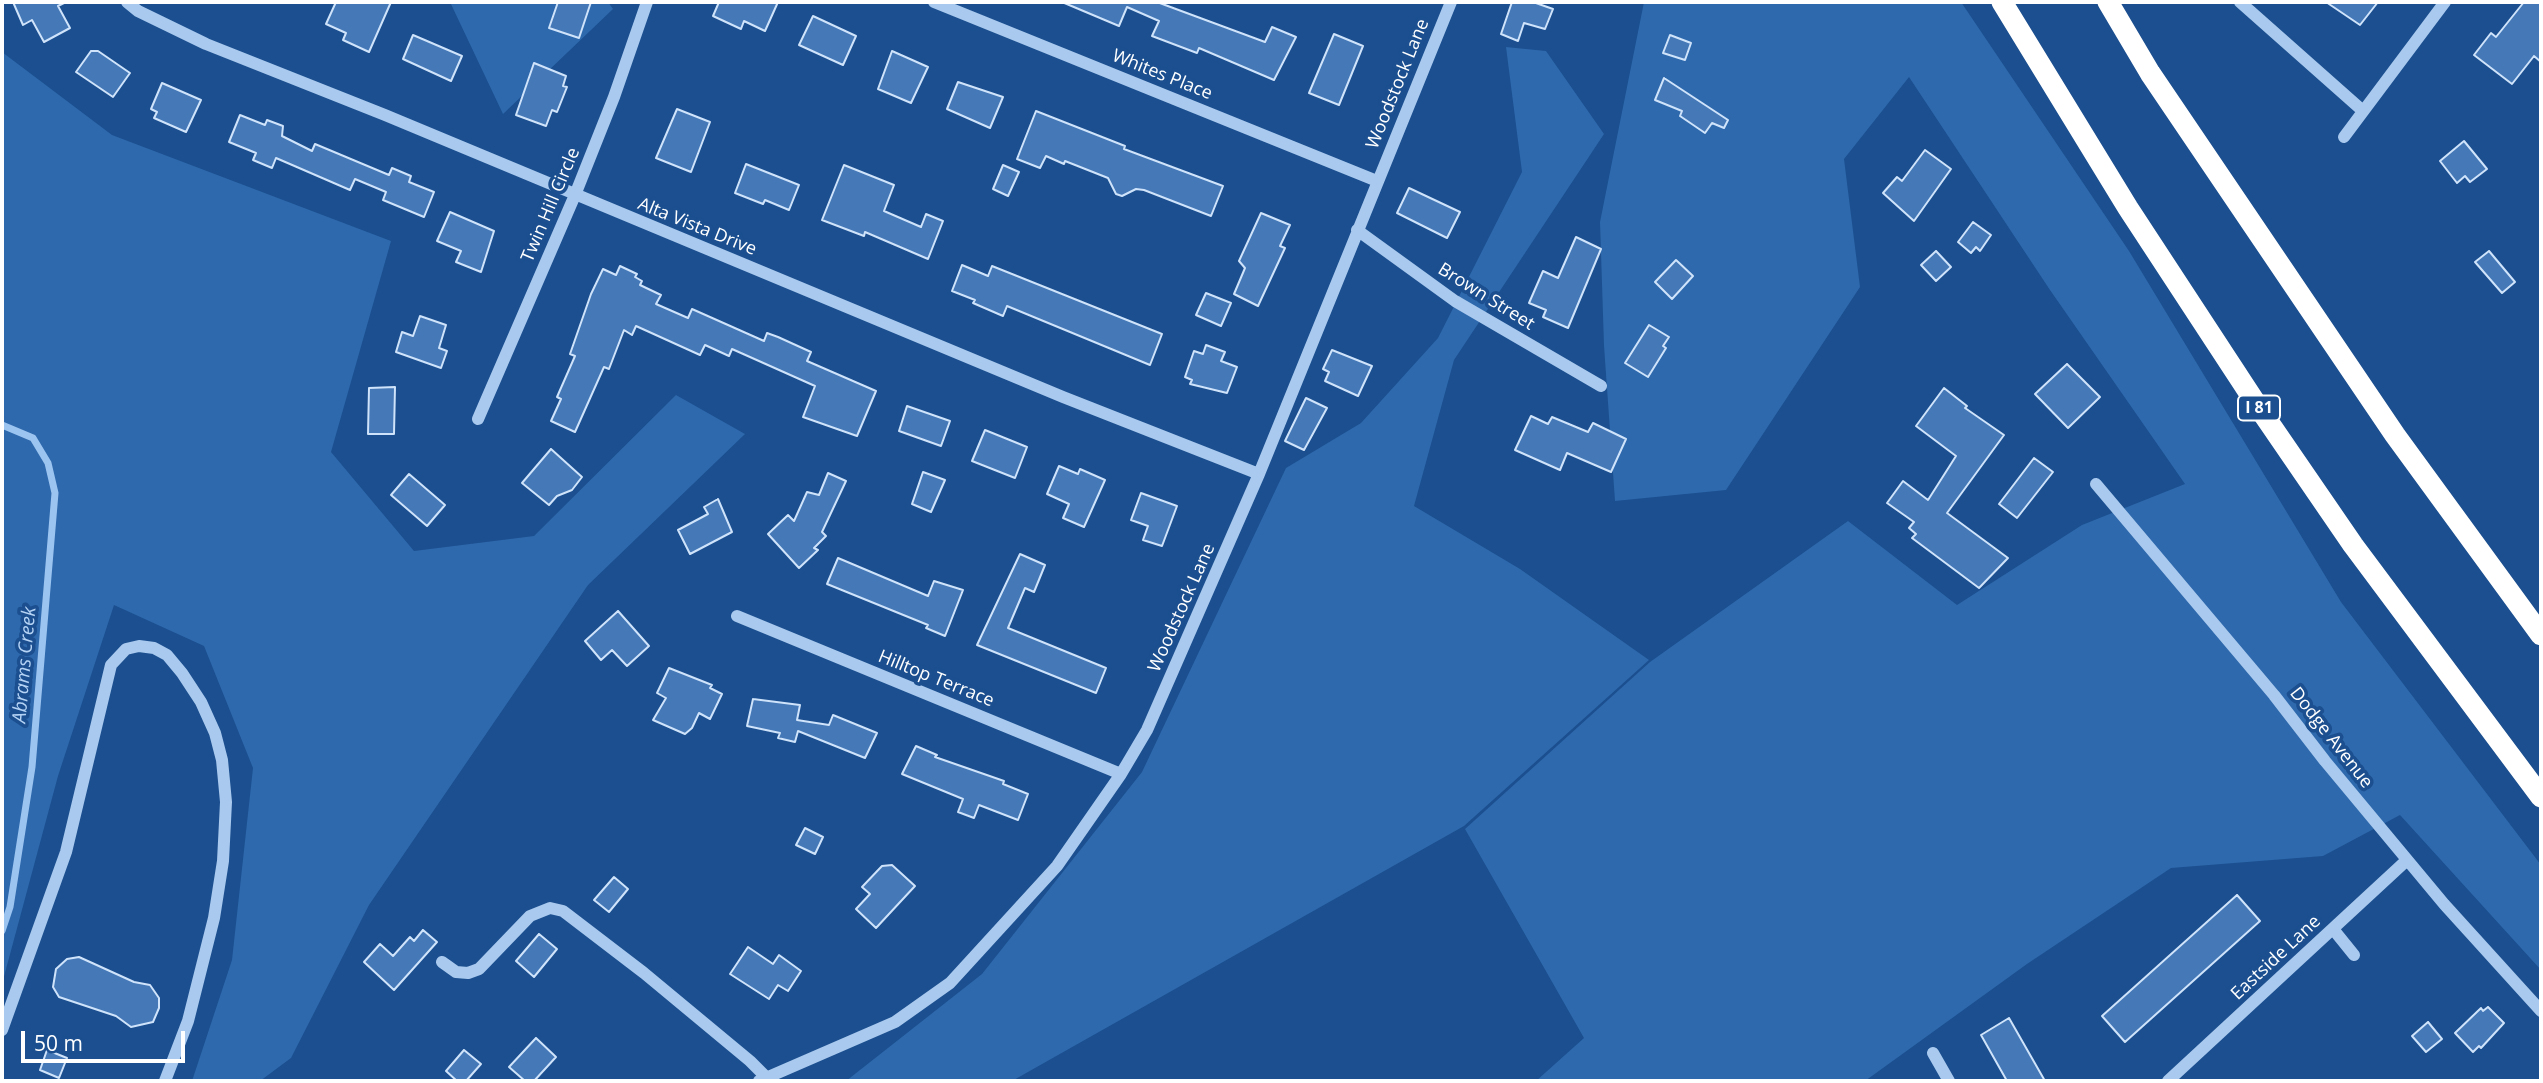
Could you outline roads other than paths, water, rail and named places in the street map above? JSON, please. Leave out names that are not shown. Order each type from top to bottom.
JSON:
[{"type":"highway","name":"I 81","points":[[2002,2],[2128,208],[2259,408],[2353,545],[2541,797]]},
{"type":"highway","points":[[2109,2],[2150,73],[2344,360],[2498,579],[2541,635]]},
{"type":"street","name":"Alta Vista Drive","points":[[127,2],[138,11],[206,44],[1063,397],[1259,474]]},
{"type":"street","name":"Twin Hill Circle","points":[[478,419],[575,195],[614,97],[647,2]]},
{"type":"street","name":"Whites Place","points":[[934,2],[1377,181]]},
{"type":"street","name":"Woodstock Lane","points":[[765,1080],[849,1045],[895,1022],[950,983],[1057,866],[1121,774],[1147,730],[1259,474],[1451,2]]},
{"type":"street","points":[[2240,2],[2364,111]]},
{"type":"street","points":[[2344,136],[2445,2]]},
{"type":"street","name":"Brown Street","points":[[1357,230],[1455,301],[1601,386]]},
{"type":"street","name":"Dodge Avenue","points":[[2096,484],[2265,684],[2407,860],[2541,1011]]},
{"type":"street","name":"Hilltop Terrace","points":[[737,617],[1121,774]]},
{"type":"street","points":[[2,1030],[66,852],[111,665],[126,649],[139,646],[154,648],[167,655],[201,702],[219,751],[226,802],[223,862],[214,918],[188,1021],[165,1081]]},
{"type":"street","name":"Eastside Lane","points":[[2168,1081],[2407,860]]},
{"type":"street","points":[[442,962],[456,972],[468,974],[479,969],[530,916],[550,908],[563,911],[644,973],[765,1080]]},
{"type":"street","points":[[2333,929],[2354,955]]},
{"type":"street","points":[[1933,1054],[1949,1081]]},
{"type":"waterway","name":"Abrams Creek","points":[[2,425],[33,438],[48,463],[55,493],[32,767],[10,907],[2,931]]}]
